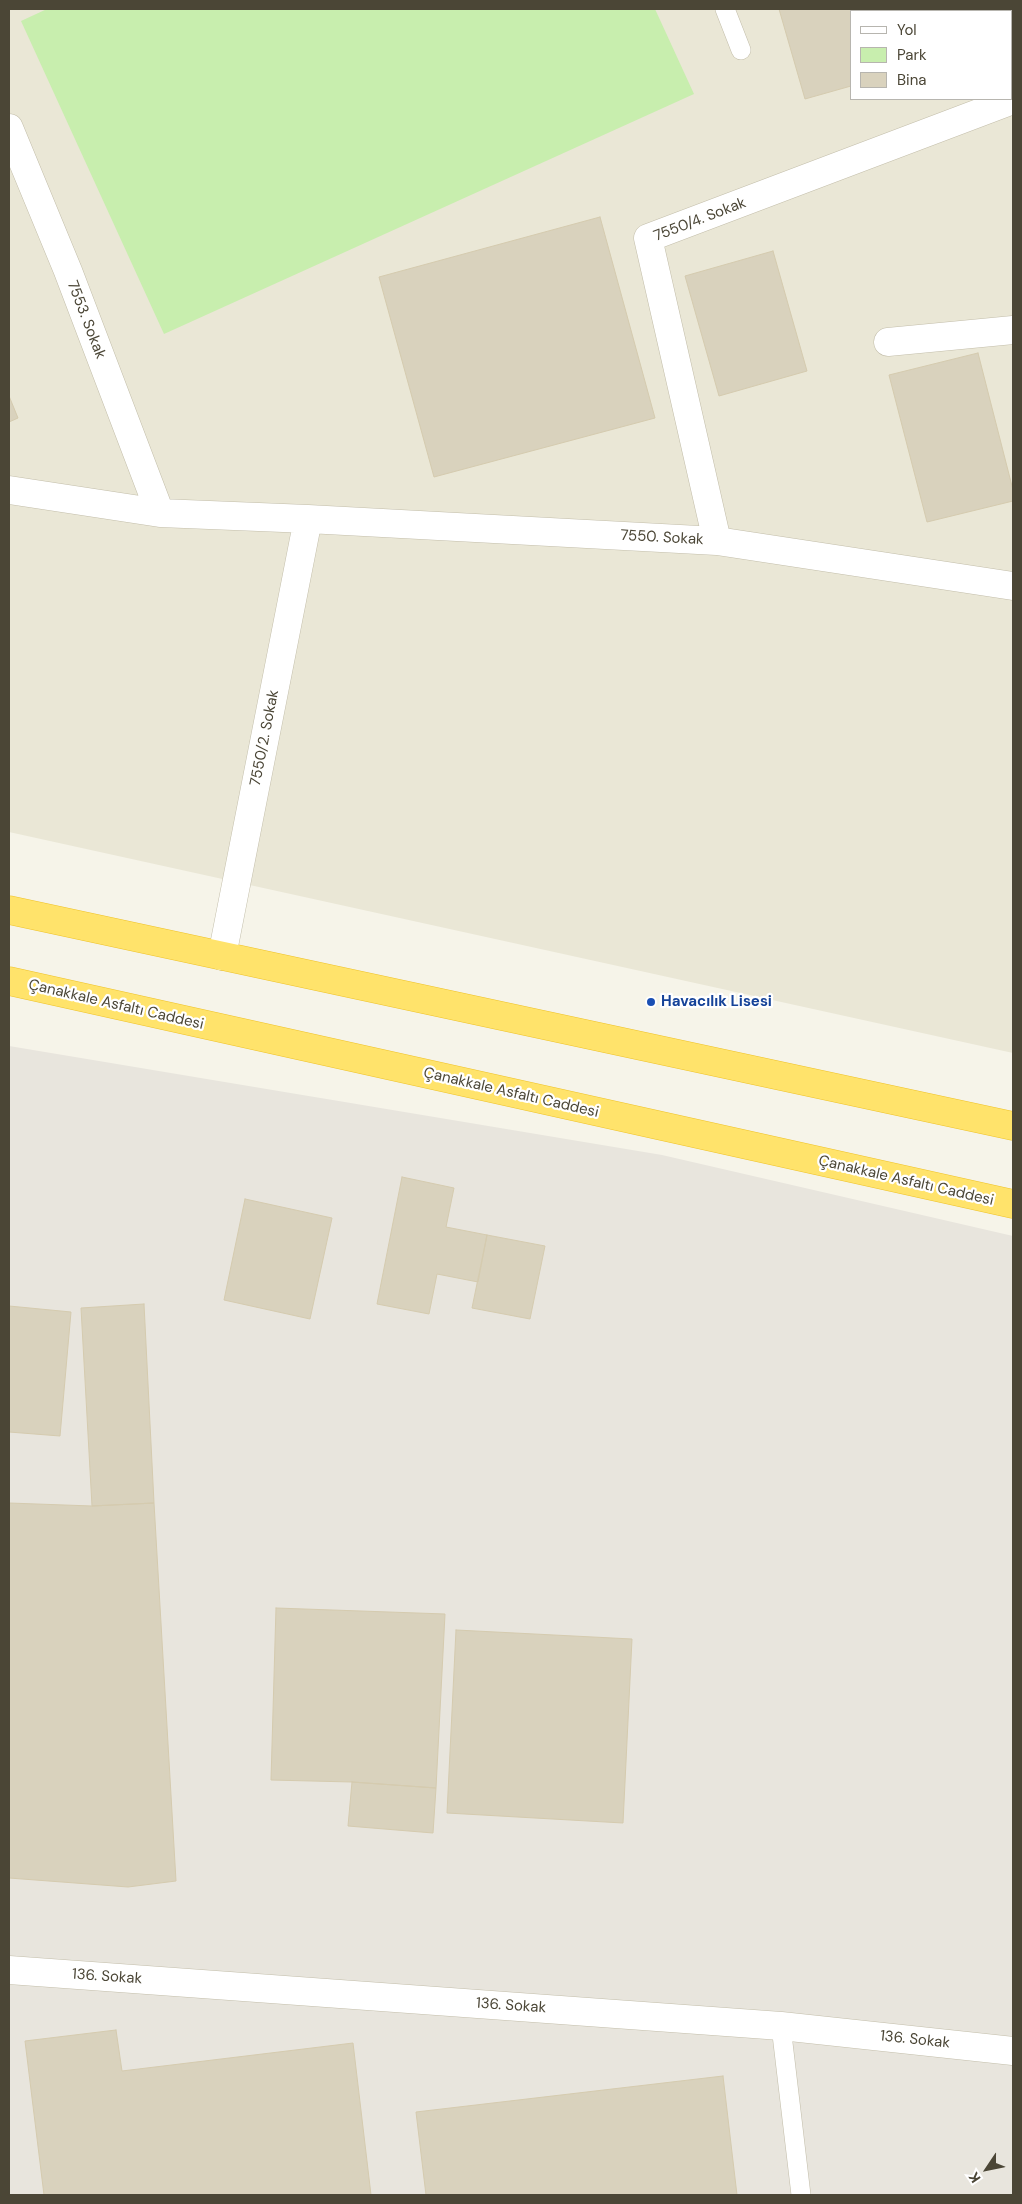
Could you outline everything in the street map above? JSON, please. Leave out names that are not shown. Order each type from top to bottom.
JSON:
[{"type":"highway","points":[[9,910],[1013,1126]]},
{"type":"highway","name":"Çanakkale Asfaltı Caddesi","points":[[9,981],[1013,1204]]},
{"type":"street","name":"7550/4. Sokak","points":[[717,542],[648,238],[1013,100]]},
{"type":"street","name":"7553. Sokak","points":[[9,128],[68,271],[160,513]]},
{"type":"street","points":[[888,342],[1013,330]]},
{"type":"street","name":"7550. Sokak","points":[[9,490],[160,513],[308,519],[717,542],[1013,586]]},
{"type":"street","name":"7550/2. Sokak","points":[[222,956],[308,519]]},
{"type":"street","name":"136. Sokak","points":[[9,1970],[781,2026],[1013,2051]]},
{"type":"lane","points":[[725,9],[742,50]]},
{"type":"lane","points":[[781,2026],[801,2195]]},
{"type":"shaded area","points":[[9,9],[1013,9],[1013,1053],[9,832]]},
{"type":"shaded area","points":[[9,1046],[662,1155],[1013,1236],[1013,2195],[9,2195]]},
{"type":"green space","points":[[47,9],[655,9],[694,94],[164,334],[21,21]]},
{"type":"building","points":[[779,9],[914,9],[850,10],[850,86],[805,99]]},
{"type":"building","points":[[600,217],[655,418],[434,477],[379,277]]},
{"type":"building","points":[[773,251],[807,371],[719,396],[685,276]]},
{"type":"building","points":[[978,353],[1013,490],[1013,501],[927,522],[889,375]]},
{"type":"building","points":[[9,396],[18,418],[9,422]]},
{"type":"building","points":[[402,1177],[454,1188],[446,1227],[487,1235],[478,1282],[437,1274],[429,1314],[377,1304]]},
{"type":"building","points":[[245,1199],[332,1218],[310,1319],[224,1300]]},
{"type":"building","points":[[487,1235],[545,1246],[530,1319],[472,1308]]},
{"type":"building","points":[[144,1304],[154,1503],[92,1506],[81,1308]]},
{"type":"building","points":[[9,1306],[71,1312],[60,1436],[9,1432]]},
{"type":"building","points":[[9,1503],[92,1506],[154,1503],[176,1881],[128,1887],[9,1878]]},
{"type":"building","points":[[276,1608],[445,1614],[436,1788],[352,1782],[271,1780]]},
{"type":"building","points":[[456,1630],[632,1639],[623,1823],[447,1813]]},
{"type":"building","points":[[352,1782],[436,1788],[433,1833],[348,1826]]},
{"type":"building","points":[[116,2030],[122,2071],[353,2043],[371,2195],[44,2195],[25,2041]]},
{"type":"building","points":[[723,2076],[737,2195],[426,2195],[416,2112]]},
{"type":"place","name":"Havacılık Lisesi","points":[[651,1002]]}]
